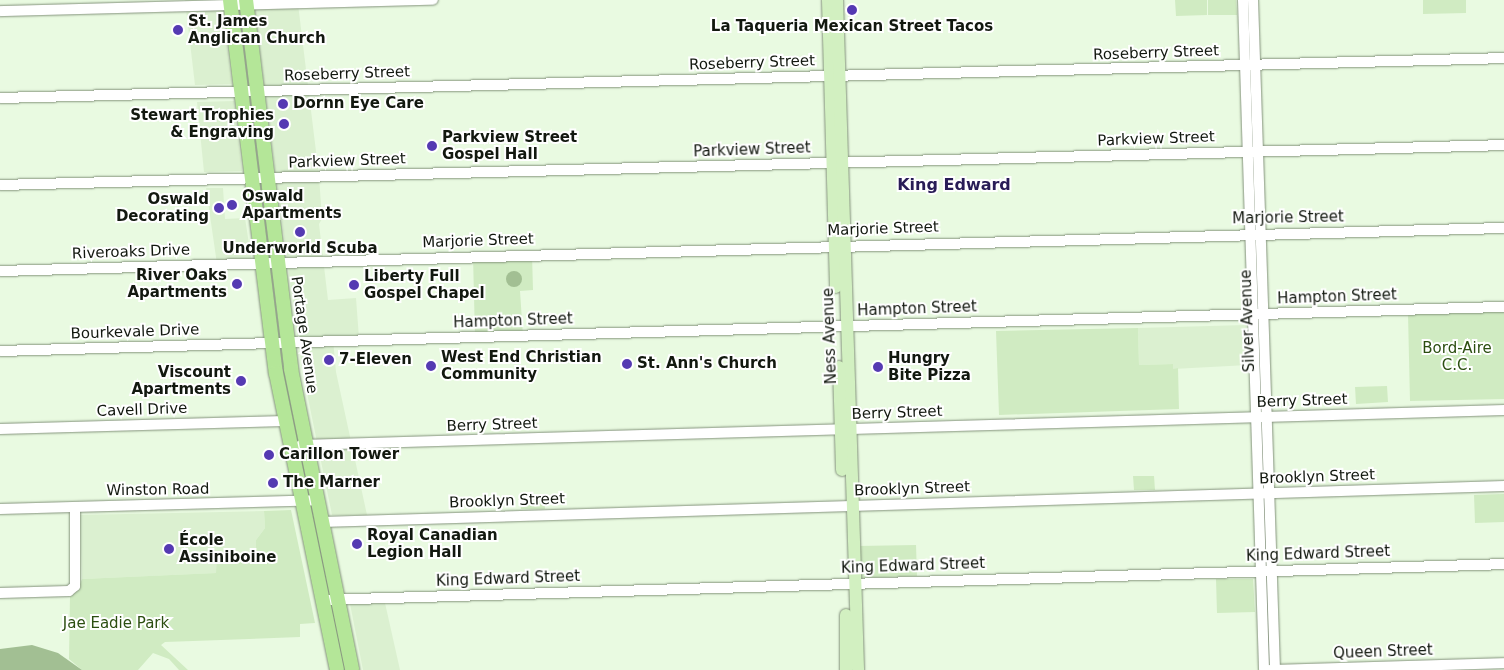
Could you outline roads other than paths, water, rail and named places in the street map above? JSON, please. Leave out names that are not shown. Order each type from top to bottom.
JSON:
[{"type":"highway","points":[[231,2],[272,343],[285,421],[337,670]]},
{"type":"highway","name":"Portage Avenue","points":[[246,3],[287,343],[305,445],[352,670]]},
{"type":"main road","name":"Ness Avenue","points":[[828,0],[835,76]]},
{"type":"main road","name":"Ness Avenue","points":[[837,0],[835,76],[849,583],[846,670]]},
{"type":"main road","name":"Ness Avenue","points":[[849,583],[858,670]]},
{"type":"street","points":[[0,11],[231,2],[433,0]]},
{"type":"street","name":"Silver Avenue","points":[[1243,0],[1250,65],[1258,314],[1263,494],[1260,571],[1263,670]]},
{"type":"street","name":"Silver Avenue","points":[[1250,65],[1253,0]]},
{"type":"street","name":"Roseberry Street","points":[[0,98],[1504,58]]},
{"type":"street","name":"Parkview Street","points":[[0,185],[1504,145]]},
{"type":"street","name":"Marjorie Street","points":[[262,264],[277,262],[1504,228]]},
{"type":"street","name":"Riveroaks Drive","points":[[0,271],[262,264]]},
{"type":"street","name":"Hampton Street","points":[[272,343],[1504,307]]},
{"type":"street","name":"Bourkevale Drive","points":[[0,351],[272,343]]},
{"type":"street","name":"Berry Street","points":[[290,446],[1504,410]]},
{"type":"street","name":"Cavell Drive","points":[[0,429],[285,421]]},
{"type":"street","name":"Brooklyn Street","points":[[321,522],[1504,486]]},
{"type":"street","name":"Silver Avenue","points":[[1263,494],[1271,571],[1274,670]]},
{"type":"street","name":"Winston Road","points":[[0,509],[317,500]]},
{"type":"street","points":[[0,593],[69,591],[75,586],[74,507]]},
{"type":"street","name":"King Edward Street","points":[[322,600],[1504,564]]},
{"type":"street","name":"Queen Street","points":[[1263,670],[1504,663]]},
{"type":"place","name":"La Taqueria Mexican Street Tacos","points":[[852,10]]},
{"type":"place","name":"St. James Anglican Church","points":[[178,30]]},
{"type":"place","name":"Dornn Eye Care","points":[[283,104]]},
{"type":"place","name":"Stewart Trophies & Engraving","points":[[284,124]]},
{"type":"place","name":"Parkview Street Gospel Hall","points":[[432,146]]},
{"type":"place","name":"Oswald Apartments","points":[[232,205]]},
{"type":"place","name":"Oswald Decorating","points":[[219,208]]},
{"type":"place","name":"Underworld Scuba","points":[[300,232]]},
{"type":"place","name":"River Oaks Apartments","points":[[237,284]]},
{"type":"place","name":"Liberty Full Gospel Chapel","points":[[354,285]]},
{"type":"place","name":"7-Eleven","points":[[329,360]]},
{"type":"place","name":"St. Ann's Church","points":[[627,364]]},
{"type":"place","name":"West End Christian Community","points":[[431,366]]},
{"type":"place","name":"Hungry Bite Pizza","points":[[878,367]]},
{"type":"place","name":"Viscount Apartments","points":[[241,381]]},
{"type":"place","name":"Carillon Tower","points":[[269,455]]},
{"type":"place","name":"The Marner","points":[[273,483]]},
{"type":"place","name":"Royal Canadian Legion Hall","points":[[357,544]]},
{"type":"place","name":"École Assiniboine","points":[[169,549]]},
{"type":"district","name":"King Edward","points":[[954,185]]},
{"type":"park label","name":"Bord-Aire C.C.","points":[[1457,356]]},
{"type":"park label","name":"Jae Eadie Park","points":[[116,624]]}]
